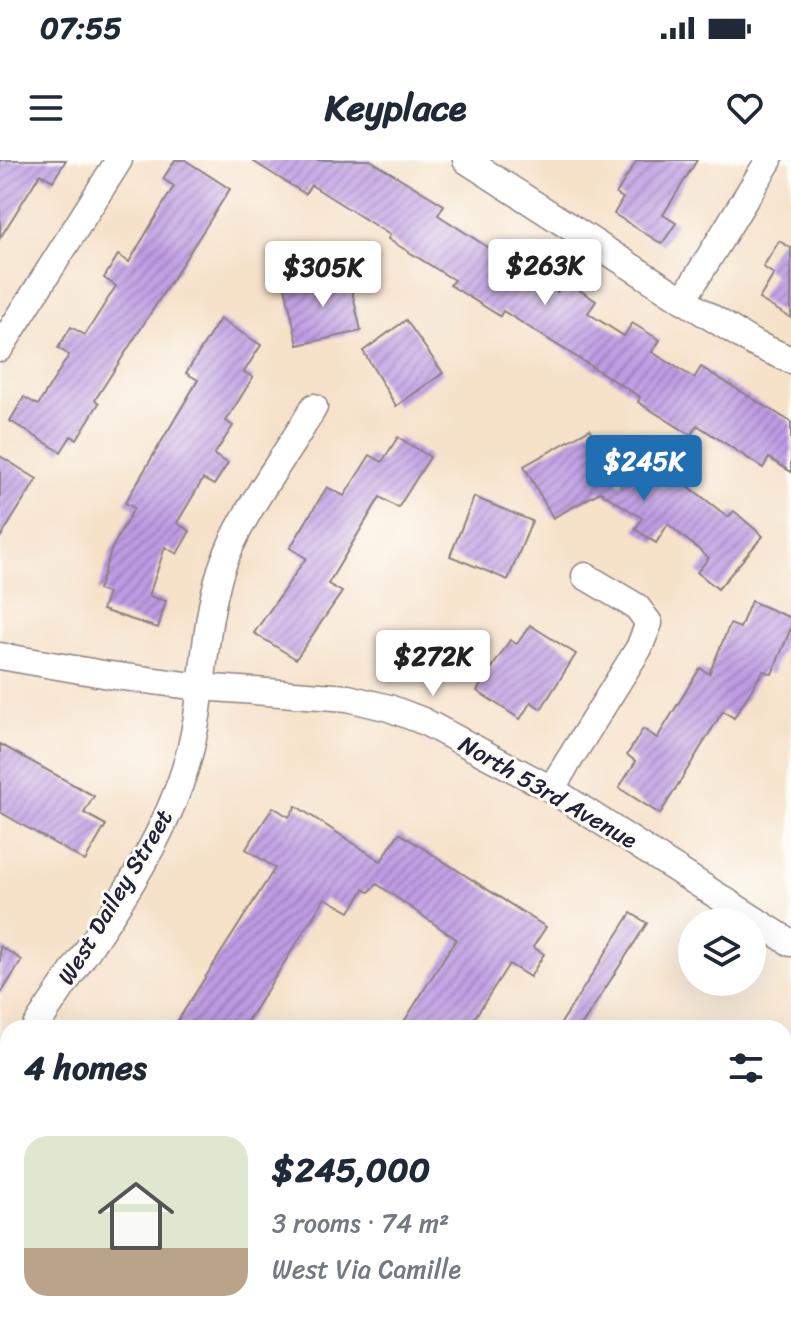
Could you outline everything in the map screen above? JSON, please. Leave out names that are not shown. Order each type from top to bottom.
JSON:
[{"type":"street","points":[[0,348],[119,160]]},
{"type":"street","points":[[466,160],[683,300],[753,343],[791,360]]},
{"type":"street","points":[[683,300],[769,160]]},
{"type":"street","name":"West Dailey Street","points":[[40,1020],[161,829],[184,773],[196,724],[208,618],[222,568],[237,534],[314,407]]},
{"type":"street","points":[[551,789],[639,648],[649,623],[637,607],[585,576]]},
{"type":"street","name":"North 53rd Avenue","points":[[0,656],[200,687],[348,698],[389,708],[423,721],[551,789],[791,943]]},
{"type":"building","points":[[0,160],[66,160],[53,181],[40,174],[0,238]]},
{"type":"building","points":[[175,160],[185,160],[230,189],[95,400],[99,403],[77,439],[71,436],[61,452],[10,421],[24,397],[38,405],[69,355],[58,348],[71,327],[85,335],[116,286],[104,278],[118,255],[129,262],[174,186],[163,179]]},
{"type":"building","points":[[251,160],[370,160],[444,205],[438,215],[506,259],[512,248],[534,262],[527,273],[557,292],[564,280],[596,301],[588,313],[624,336],[632,323],[660,340],[652,352],[694,378],[701,367],[791,422],[791,472],[769,458],[763,468],[697,425],[691,435],[638,402],[640,397],[503,311],[500,316],[450,285],[454,280],[311,185],[305,194]]},
{"type":"building","points":[[637,160],[697,160],[663,215],[676,223],[662,244],[614,214],[623,198],[616,194]]},
{"type":"building","points":[[779,241],[791,248],[791,318],[759,299],[774,274],[763,267]]},
{"type":"building","points":[[348,273],[361,331],[298,345],[285,287]]},
{"type":"building","points":[[220,319],[261,345],[244,372],[253,377],[226,421],[233,426],[214,455],[228,463],[214,485],[203,479],[177,523],[190,531],[177,554],[165,547],[149,596],[166,601],[158,628],[102,610],[108,593],[98,590],[112,548],[134,508],[125,503],[198,380],[186,373]]},
{"type":"building","points":[[406,320],[443,373],[396,406],[363,351]]},
{"type":"building","points":[[590,429],[621,485],[635,462],[658,478],[665,468],[728,517],[734,511],[763,536],[718,589],[697,572],[709,558],[668,524],[656,543],[635,529],[642,518],[600,492],[553,518],[524,466]]},
{"type":"building","points":[[398,437],[430,457],[398,508],[380,497],[328,584],[342,592],[296,659],[254,633],[306,558],[290,548],[327,487],[344,496],[370,455],[382,462]]},
{"type":"building","points":[[0,456],[37,479],[0,538]]},
{"type":"building","points":[[474,497],[532,521],[508,580],[450,556]]},
{"type":"building","points":[[751,601],[791,618],[791,628],[772,674],[763,671],[734,718],[723,711],[660,814],[619,788],[636,761],[627,755],[643,729],[657,738],[700,668],[709,674],[730,624],[740,628]]},
{"type":"building","points":[[530,625],[576,654],[541,709],[531,702],[520,719],[477,691],[510,640],[517,644]]},
{"type":"building","points":[[0,744],[94,796],[84,813],[106,825],[85,861],[0,812]]},
{"type":"building","points":[[296,806],[381,861],[399,833],[546,927],[533,947],[544,954],[530,977],[509,964],[473,1020],[405,1020],[456,939],[377,884],[369,892],[364,889],[350,912],[325,898],[248,1020],[178,1020],[275,868],[246,849],[273,807],[289,817]]},
{"type":"building","points":[[631,913],[647,923],[585,1020],[563,1020]]},
{"type":"building","points":[[0,946],[22,960],[0,995]]}]
